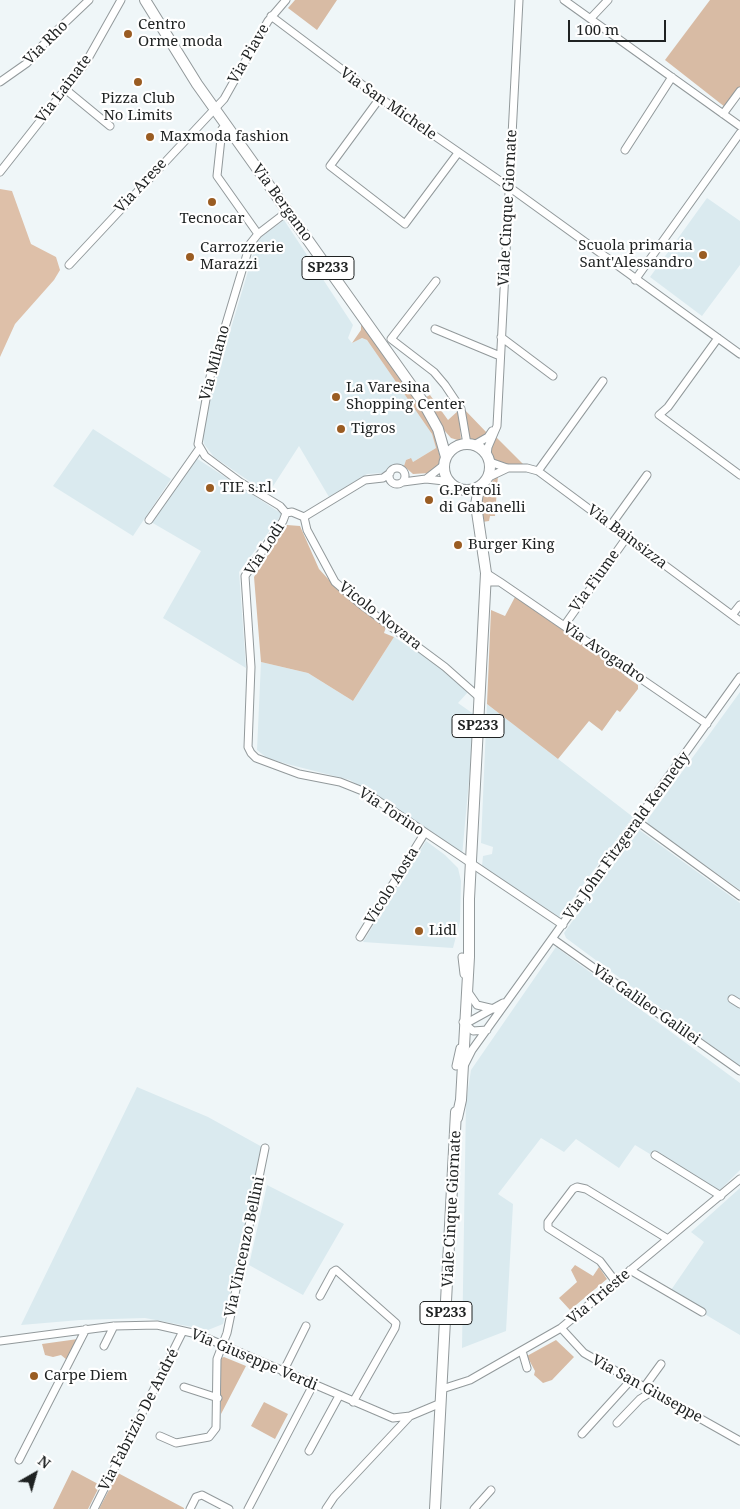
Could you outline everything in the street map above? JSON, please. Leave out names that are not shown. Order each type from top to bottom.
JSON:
[{"type":"main road","name":"Via Bergamo","points":[[145,0],[184,65],[411,383],[438,429],[448,440],[468,445]]},
{"type":"main road","name":"Via Bergamo","points":[[438,429],[445,461]]},
{"type":"main road","name":"SP233","points":[[468,445],[488,459],[486,481]]},
{"type":"main road","points":[[445,461],[451,450],[468,445]]},
{"type":"main road","name":"SP233","points":[[445,461],[446,477],[457,488]]},
{"type":"main road","points":[[457,488],[470,491],[486,481]]},
{"type":"main road","name":"Viale Cinque Giornate","points":[[459,1069],[467,990],[469,899],[486,577],[476,505],[478,493],[486,481]]},
{"type":"main road","name":"Viale Cinque Giornate","points":[[457,488],[470,505],[484,552]]},
{"type":"main road","name":"Viale Cinque Giornate","points":[[435,1509],[457,1118],[462,957],[469,899]]},
{"type":"street","name":"Via Rho","points":[[0,82],[27,63],[50,37],[89,0]]},
{"type":"street","name":"Via Lainate","points":[[0,172],[85,64],[121,0]]},
{"type":"street","name":"Via Piave","points":[[215,109],[224,99],[271,16],[286,0]]},
{"type":"street","name":"Viale Cinque Giornate","points":[[488,459],[488,447],[497,426],[519,0]]},
{"type":"street","points":[[564,0],[740,126]]},
{"type":"street","points":[[591,18],[608,0]]},
{"type":"street","name":"Via San Michele","points":[[271,16],[380,98],[509,187],[635,280],[740,354]]},
{"type":"street","points":[[624,150],[672,77]]},
{"type":"street","points":[[66,89],[110,126]]},
{"type":"street","points":[[723,114],[740,91]]},
{"type":"street","points":[[380,98],[330,166],[405,224],[458,153]]},
{"type":"street","name":"Via Arese","points":[[69,265],[215,109]]},
{"type":"street","points":[[226,125],[222,129],[217,176],[258,234]]},
{"type":"street","points":[[635,280],[740,133]]},
{"type":"street","name":"Via Milano","points":[[199,449],[198,437],[210,377],[250,244],[258,234],[288,211]]},
{"type":"street","points":[[436,281],[391,339],[434,372],[445,385],[461,408],[468,445]]},
{"type":"street","points":[[435,329],[500,356]]},
{"type":"street","points":[[501,337],[553,376]]},
{"type":"street","points":[[718,338],[668,407],[658,414],[740,475]]},
{"type":"street","points":[[538,471],[603,381]]},
{"type":"street","name":"Viale Cinque Giornate","points":[[468,445],[491,433],[496,417]]},
{"type":"street","points":[[149,520],[199,449]]},
{"type":"street","name":"Via Lodi","points":[[199,449],[205,456],[233,477],[280,506],[286,513],[283,521],[245,576],[251,667],[248,747],[251,753]]},
{"type":"street","name":"Via Bainsizza","points":[[488,459],[508,468],[527,468],[538,471],[740,621]]},
{"type":"street","points":[[426,479],[445,461]]},
{"type":"street","points":[[286,513],[292,512],[304,517],[364,480],[378,478],[397,468],[417,479]]},
{"type":"street","name":"Via Bainsizza","points":[[486,481],[508,468]]},
{"type":"street","points":[[403,482],[405,478],[404,472]]},
{"type":"street","points":[[390,473],[390,478],[394,483]]},
{"type":"street","points":[[611,525],[647,475]]},
{"type":"street","points":[[378,478],[394,483],[417,479],[444,481],[457,488]]},
{"type":"street","name":"Vicolo Novara","points":[[304,517],[308,530],[335,582],[358,602],[445,667],[480,698]]},
{"type":"street","name":"Via Fiume","points":[[564,626],[627,537]]},
{"type":"street","name":"Via Avogadro","points":[[486,577],[500,582],[707,724]]},
{"type":"street","points":[[732,615],[740,604]]},
{"type":"street","name":"Via John Fitzgerald Kennedy","points":[[459,1069],[740,678]]},
{"type":"street","name":"Via Torino","points":[[251,753],[256,758],[299,774],[340,782],[365,792],[424,834],[563,925]]},
{"type":"street","points":[[636,821],[740,896]]},
{"type":"street","name":"Vicolo Aosta","points":[[360,938],[424,834]]},
{"type":"street","name":"Via Galileo Galilei","points":[[553,939],[740,1071]]},
{"type":"street","points":[[462,957],[464,968],[462,1020],[473,1031],[487,1030]]},
{"type":"street","points":[[467,990],[477,1005],[494,1010]]},
{"type":"street","name":"Via John Fitzgerald Kennedy","points":[[465,1024],[494,1010],[513,995]]},
{"type":"street","points":[[732,999],[740,1004]]},
{"type":"street","name":"Via Vincenzo Bellini","points":[[160,1436],[176,1443],[209,1436],[217,1424],[217,1359],[227,1332],[265,1148]]},
{"type":"street","points":[[655,1155],[721,1196]]},
{"type":"street","name":"Via Trieste","points":[[442,1389],[470,1380],[561,1328],[740,1179]]},
{"type":"street","points":[[616,1282],[600,1261],[548,1228],[548,1222],[573,1189],[577,1187],[586,1189],[668,1239]]},
{"type":"street","points":[[320,1296],[333,1272],[336,1270],[396,1323],[353,1402]]},
{"type":"street","points":[[630,1270],[702,1312]]},
{"type":"street","name":"Via Giuseppe Verdi","points":[[0,1341],[114,1326],[157,1325],[183,1331],[222,1345],[393,1418],[410,1416],[441,1403]]},
{"type":"street","points":[[104,1346],[114,1326]]},
{"type":"street","points":[[283,1372],[306,1326]]},
{"type":"street","name":"Via San Giuseppe","points":[[561,1328],[580,1351],[740,1441]]},
{"type":"street","points":[[19,1460],[86,1329]]},
{"type":"street","name":"Via Fabrizio De André","points":[[94,1509],[183,1331]]},
{"type":"street","points":[[522,1351],[527,1368]]},
{"type":"street","points":[[645,1386],[661,1364]]},
{"type":"street","points":[[582,1434],[632,1380]]},
{"type":"street","points":[[248,1509],[314,1385]]},
{"type":"street","points":[[184,1387],[218,1398]]},
{"type":"street","points":[[617,1423],[640,1400],[653,1391]]},
{"type":"street","points":[[309,1451],[338,1396]]},
{"type":"street","points":[[326,1509],[334,1497],[410,1416]]},
{"type":"street","points":[[474,1509],[492,1490]]},
{"type":"street","points":[[190,1509],[196,1497],[202,1496],[229,1509]]},
{"type":"shaded area","points":[[295,0],[337,0],[317,30],[288,8]]},
{"type":"shaded area","points":[[710,0],[740,0],[740,87],[725,107],[665,60]]},
{"type":"shaded area","points":[[0,189],[12,191],[31,244],[56,257],[60,270],[54,280],[15,324],[0,357]]},
{"type":"shaded area","name":"Scuola primaria Sant'Alessandro","points":[[707,198],[740,221],[740,265],[702,316],[650,277]]},
{"type":"shaded area","points":[[284,220],[353,325],[348,338],[352,343],[362,338],[367,340],[432,434],[436,448],[413,462],[410,458],[406,460],[404,466],[382,473],[367,474],[329,497],[299,446],[268,494],[214,457],[204,444],[201,428],[255,248],[261,237]]},
{"type":"shaded area","points":[[361,320],[419,404],[433,431],[440,457],[439,465],[430,473],[413,474],[404,466],[406,460],[411,458],[413,462],[436,448],[432,434],[367,340],[362,338],[352,343],[361,330]]},
{"type":"shaded area","points":[[430,395],[448,420],[459,410],[461,441],[451,438],[444,430],[426,397]]},
{"type":"shaded area","points":[[463,408],[488,434],[474,441],[470,438]]},
{"type":"shaded area","points":[[93,429],[171,479],[133,536],[53,486]]},
{"type":"shaded area","points":[[494,438],[497,438],[524,465],[500,465],[494,461],[490,450]]},
{"type":"shaded area","points":[[196,458],[282,514],[239,572],[246,668],[163,618],[201,551],[151,522]]},
{"type":"shaded area","points":[[498,475],[495,516],[490,516],[489,521],[482,522],[480,506],[482,493]]},
{"type":"shaded area","points":[[287,525],[300,526],[319,569],[340,592],[386,627],[384,633],[394,637],[353,701],[308,673],[261,662],[254,577]]},
{"type":"shaded area","points":[[515,597],[625,673],[624,675],[638,685],[638,689],[620,712],[617,710],[602,731],[589,721],[558,759],[487,704],[491,610],[505,616]]},
{"type":"shaded area","points":[[394,637],[435,663],[468,692],[458,703],[475,715],[462,856],[350,780],[267,758],[257,750],[261,662],[308,673],[353,701]]},
{"type":"shaded area","points":[[740,692],[740,890],[647,824],[648,819]]},
{"type":"shaded area","points":[[487,704],[633,817],[559,917],[482,866],[483,856],[492,854],[493,847],[481,843]]},
{"type":"shaded area","points":[[638,829],[740,903],[740,1067],[566,938],[564,933]]},
{"type":"shaded area","points":[[426,841],[445,855],[458,868],[461,881],[460,921],[453,948],[363,942]]},
{"type":"shaded area","points":[[556,947],[740,1083],[740,1170],[716,1194],[635,1145],[619,1168],[576,1139],[564,1152],[541,1138],[498,1194],[513,1204],[506,1331],[462,1348],[466,1102],[471,1070]]},
{"type":"shaded area","points":[[137,1087],[208,1117],[264,1148],[223,1324],[208,1330],[145,1318],[80,1320],[21,1325]]},
{"type":"shaded area","points":[[267,1185],[344,1224],[303,1295],[249,1265]]},
{"type":"shaded area","points":[[740,1188],[740,1335],[669,1293],[704,1242],[691,1232]]},
{"type":"shaded area","points":[[575,1265],[593,1276],[599,1267],[607,1279],[570,1310],[559,1298],[577,1282],[571,1270]]},
{"type":"shaded area","points":[[78,1339],[67,1360],[61,1355],[53,1357],[45,1355],[42,1344]]},
{"type":"shaded area","points":[[556,1340],[574,1357],[552,1380],[543,1383],[534,1375],[535,1371],[527,1356]]},
{"type":"shaded area","points":[[224,1357],[246,1366],[221,1414],[221,1358]]},
{"type":"shaded area","points":[[264,1402],[288,1414],[275,1439],[251,1426]]},
{"type":"shaded area","points":[[72,1470],[100,1485],[88,1509],[53,1509]]},
{"type":"shaded area","points":[[118,1473],[184,1508],[184,1509],[99,1509]]},
{"type":"place","name":"Centro Orme moda","points":[[128,34]]},
{"type":"place","name":"Pizza Club No Limits","points":[[138,82]]},
{"type":"place","name":"Maxmoda fashion","points":[[150,137]]},
{"type":"place","name":"Tecnocar","points":[[212,202]]},
{"type":"place","name":"Scuola primaria Sant'Alessandro","points":[[703,255]]},
{"type":"place","name":"Carrozzerie Marazzi","points":[[190,257]]},
{"type":"place","name":"La Varesina Shopping Center","points":[[336,397]]},
{"type":"place","name":"Tigros","points":[[341,429]]},
{"type":"place","name":"TIE s.r.l.","points":[[210,488]]},
{"type":"place","name":"G.Petroli di Gabanelli","points":[[429,500]]},
{"type":"place","name":"Burger King","points":[[458,545]]},
{"type":"place","name":"Lidl","points":[[419,931]]},
{"type":"place","name":"Carpe Diem","points":[[34,1376]]}]
